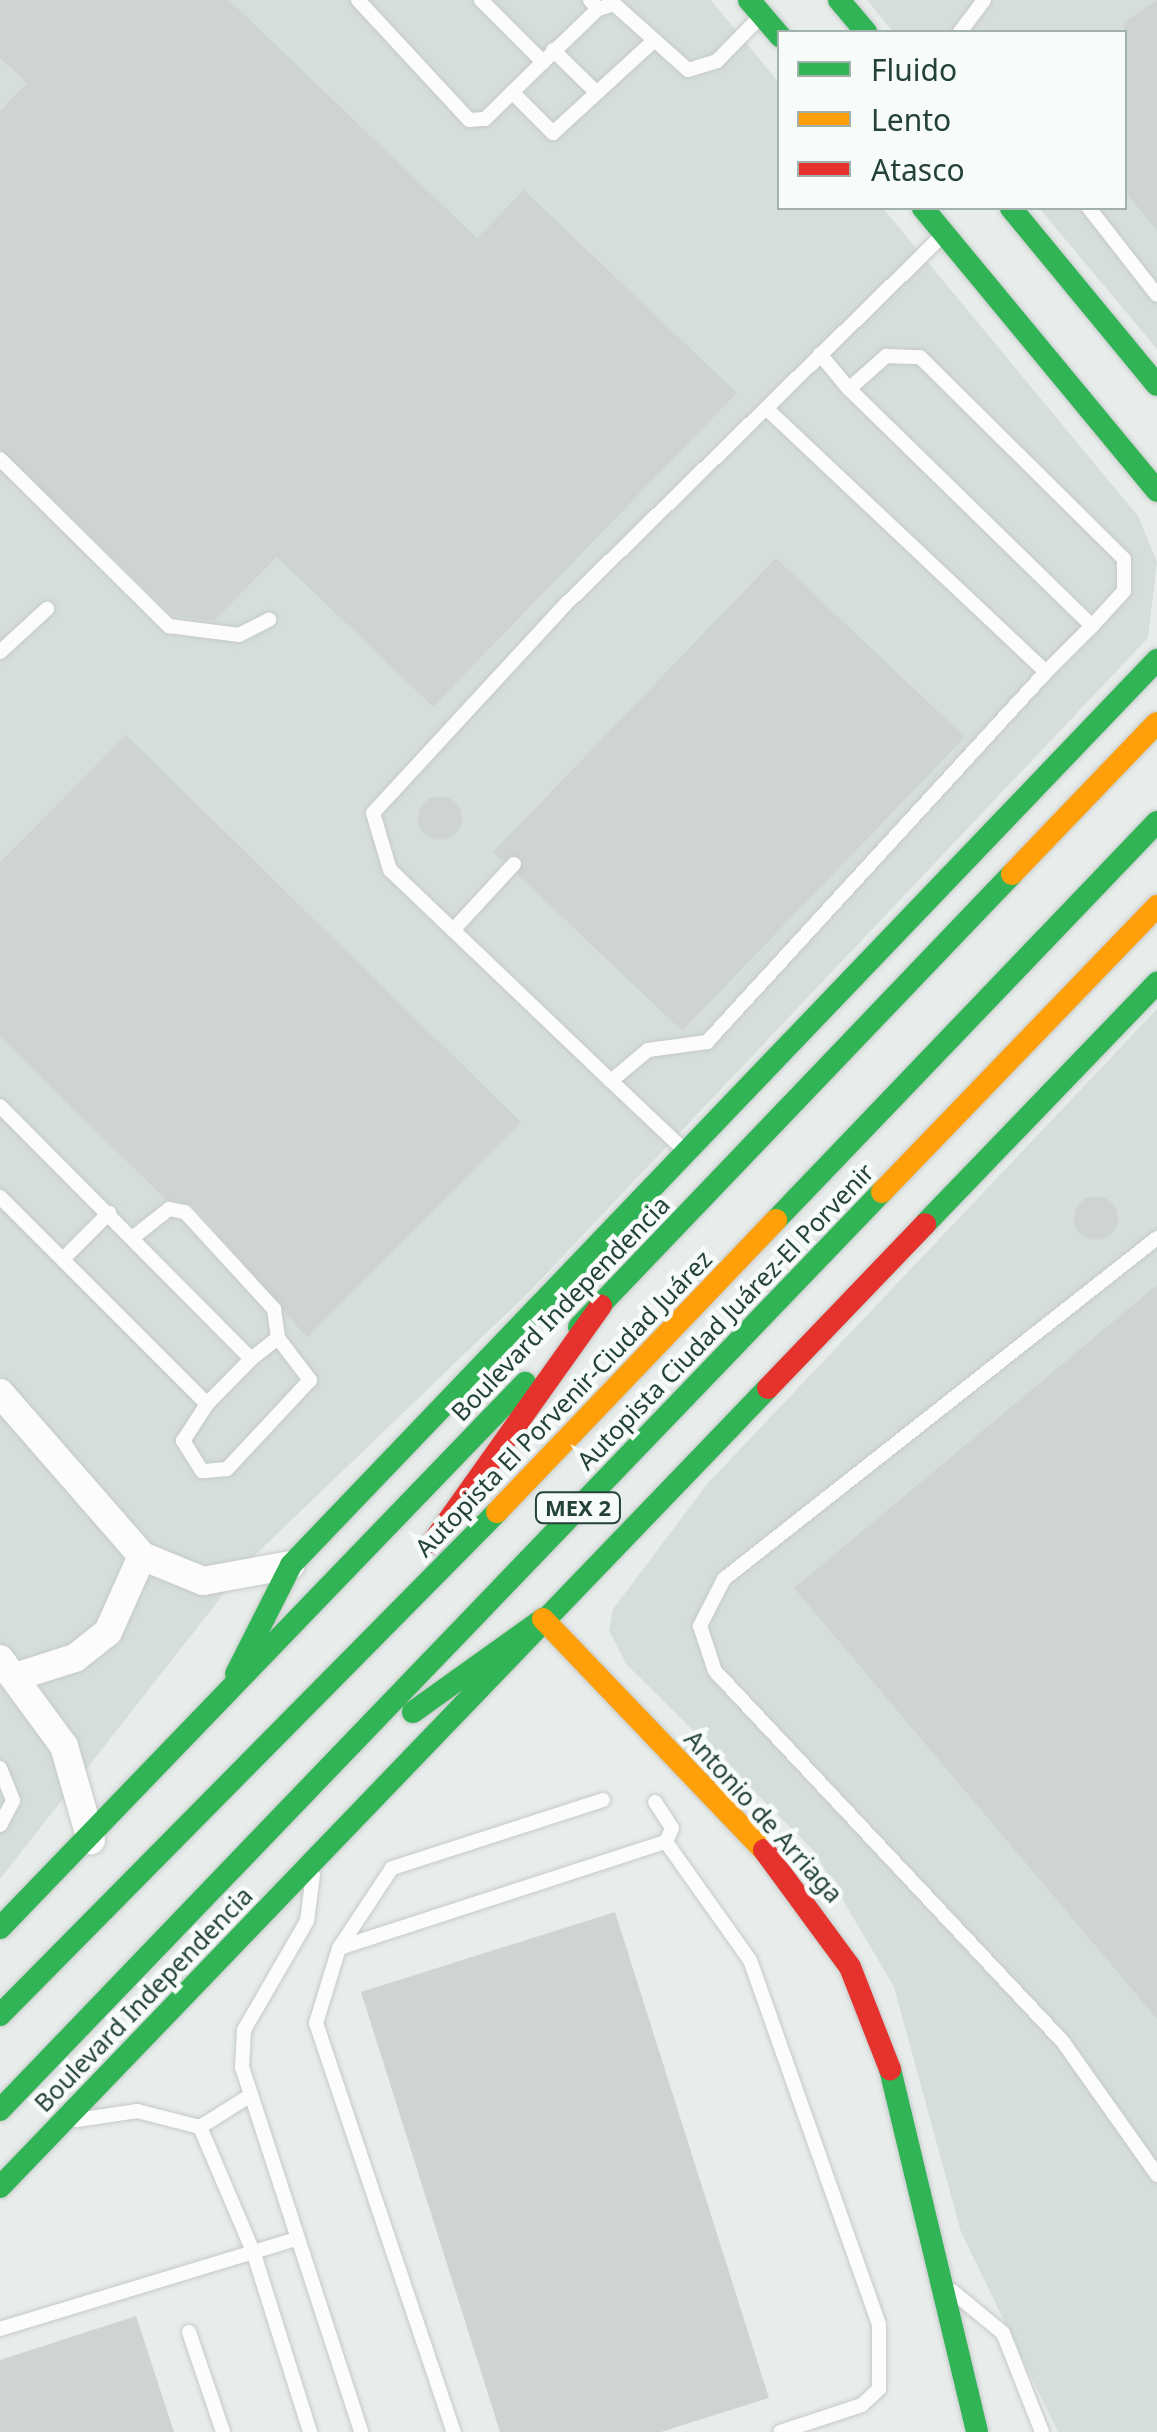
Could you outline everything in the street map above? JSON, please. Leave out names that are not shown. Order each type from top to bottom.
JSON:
[{"type":"main road","points":[[839,0],[864,30]]},
{"type":"main road","points":[[756,7],[777,32]]},
{"type":"main road","points":[[925,210],[1157,491]]},
{"type":"main road","points":[[1013,210],[1157,385]]},
{"type":"main road","points":[[1117,440],[1157,524]]},
{"type":"main road","points":[[226,1698],[291,1565],[740,1089],[1157,660]]},
{"type":"main road","name":"Boulevard Independencia","points":[[0,1928],[91,1840],[1157,723]]},
{"type":"main road","name":"Autopista El Porvenir-Ciudad Juárez","points":[[0,2016],[381,1633],[1157,822]]},
{"type":"main road","points":[[740,1089],[1010,877]]},
{"type":"main road","name":"Autopista Ciudad Juárez-El Porvenir","points":[[0,2110],[1157,906]]},
{"type":"main road","name":"Boulevard Independencia","points":[[0,2187],[1157,983]]},
{"type":"main road","points":[[381,1633],[410,1574],[601,1306]]},
{"type":"main road","points":[[311,1785],[543,1618]]},
{"type":"main road","name":"Antonio de Arriaga","points":[[543,1618],[769,1856],[833,1937],[891,2072],[977,2432]]},
{"type":"street","points":[[0,1393],[142,1556],[203,1581],[291,1565]]},
{"type":"street","points":[[91,1840],[64,1746],[7,1668],[75,1658],[108,1632],[142,1556]]},
{"type":"lane","points":[[358,0],[469,120],[485,119],[594,4],[614,4],[650,44],[688,70],[703,70],[756,7]]},
{"type":"lane","points":[[481,0],[596,92]]},
{"type":"lane","points":[[962,30],[984,0]]},
{"type":"lane","points":[[512,92],[553,133],[650,44]]},
{"type":"lane","points":[[1091,210],[1157,295]]},
{"type":"lane","points":[[683,1150],[377,849],[373,813],[384,792],[944,234]]},
{"type":"lane","points":[[611,1081],[648,1050],[708,1042],[1124,592],[1124,559],[930,366],[898,352],[849,389]]},
{"type":"lane","points":[[820,354],[849,389],[1092,626]]},
{"type":"lane","points":[[768,410],[1046,672]]},
{"type":"lane","points":[[0,459],[170,626],[239,635],[268,620]]},
{"type":"lane","points":[[0,652],[47,608]]},
{"type":"lane","points":[[456,928],[514,864]]},
{"type":"lane","points":[[0,1106],[136,1235],[251,1359]]},
{"type":"lane","points":[[0,1196],[207,1404]]},
{"type":"lane","points":[[136,1235],[169,1209],[185,1212],[274,1309],[278,1338],[310,1380],[215,1474],[183,1446],[207,1404],[251,1359],[278,1338]]},
{"type":"lane","points":[[64,1258],[109,1213]]},
{"type":"lane","points":[[1157,1238],[724,1579],[700,1626],[716,1671],[1063,2042],[1157,2174]]},
{"type":"lane","points":[[0,1768],[13,1801],[0,1825]]},
{"type":"lane","points":[[454,2432],[316,2024],[339,1948],[392,1868],[603,1800]]},
{"type":"lane","points":[[339,1948],[666,1842],[672,1828],[655,1802]]},
{"type":"lane","points":[[666,1842],[750,1960],[880,2324],[879,2389],[862,2405],[780,2432]]},
{"type":"lane","points":[[313,1862],[307,1921],[244,2030],[250,2095],[361,2432]]},
{"type":"lane","points":[[61,2122],[136,2111],[200,2127],[250,2095]]},
{"type":"lane","points":[[200,2127],[253,2251],[310,2432]]},
{"type":"lane","points":[[0,2330],[296,2239]]},
{"type":"lane","points":[[942,2286],[975,2302],[1004,2334],[1042,2432]]},
{"type":"lane","points":[[189,2332],[223,2432]]},
{"type":"shaded area","points":[[0,0],[711,0],[777,81],[777,210],[885,210],[1138,516],[1157,562],[1148,638],[529,1292],[252,1558],[0,1879]]},
{"type":"shaded area","points":[[867,0],[1157,0],[1157,349],[1041,210],[1127,210],[1127,30],[891,30]]},
{"type":"shaded area","points":[[1157,1009],[1157,2432],[1058,2432],[961,2232],[894,1987],[814,1851],[627,1665],[609,1631],[613,1609],[708,1483]]},
{"type":"building","points":[[0,0],[229,0],[477,238],[524,190],[737,393],[433,707],[277,557],[214,621],[174,616],[0,449],[0,111],[27,83],[0,58]]},
{"type":"building","points":[[1157,0],[1157,230],[1127,195],[1124,22]]},
{"type":"building","points":[[776,558],[965,737],[682,1031],[518,875],[522,857],[503,861],[493,852]]},
{"type":"building","points":[[126,735],[521,1122],[307,1338],[193,1205],[165,1199],[0,1037],[0,862]]},
{"type":"building","points":[[440,796],[456,802],[462,818],[456,834],[440,840],[424,834],[418,818],[424,802]]},
{"type":"building","points":[[1096,1196],[1112,1202],[1118,1218],[1112,1234],[1096,1240],[1080,1234],[1074,1218],[1080,1202]]},
{"type":"building","points":[[1157,1285],[1157,2019],[794,1588]]},
{"type":"building","points":[[615,1912],[769,2398],[661,2432],[500,2432],[361,1992]]},
{"type":"building","points":[[136,2316],[174,2432],[0,2432],[0,2360]]},
{"type":"traffic: fast","points":[[749,0],[777,33]]},
{"type":"traffic: fast","points":[[839,0],[864,30]]},
{"type":"traffic: fast","points":[[925,210],[1157,491]]},
{"type":"traffic: fast","points":[[1013,210],[1157,385]]},
{"type":"traffic: fast","points":[[236,1674],[291,1565],[1157,660]]},
{"type":"traffic: fast","points":[[776,1220],[1157,822]]},
{"type":"traffic: fast","points":[[579,1327],[1012,874]]},
{"type":"traffic: fast","points":[[925,1224],[1157,983]]},
{"type":"traffic: fast","points":[[0,2110],[882,1192]]},
{"type":"traffic: fast","points":[[0,1928],[525,1383]]},
{"type":"traffic: fast","points":[[0,2187],[768,1388]]},
{"type":"traffic: fast","points":[[0,2015],[497,1512]]},
{"type":"traffic: fast","points":[[413,1712],[543,1619]]},
{"type":"traffic: fast","points":[[890,2069],[977,2432]]},
{"type":"traffic: slow","points":[[1012,874],[1157,723]]},
{"type":"traffic: slow","points":[[882,1192],[1157,906]]},
{"type":"traffic: slow","points":[[497,1512],[776,1220]]},
{"type":"traffic: slow","points":[[543,1619],[764,1850]]},
{"type":"traffic: jam","points":[[768,1388],[925,1224]]},
{"type":"traffic: jam","points":[[433,1542],[601,1306]]},
{"type":"traffic: jam","points":[[764,1850],[850,1967],[890,2069]]}]
